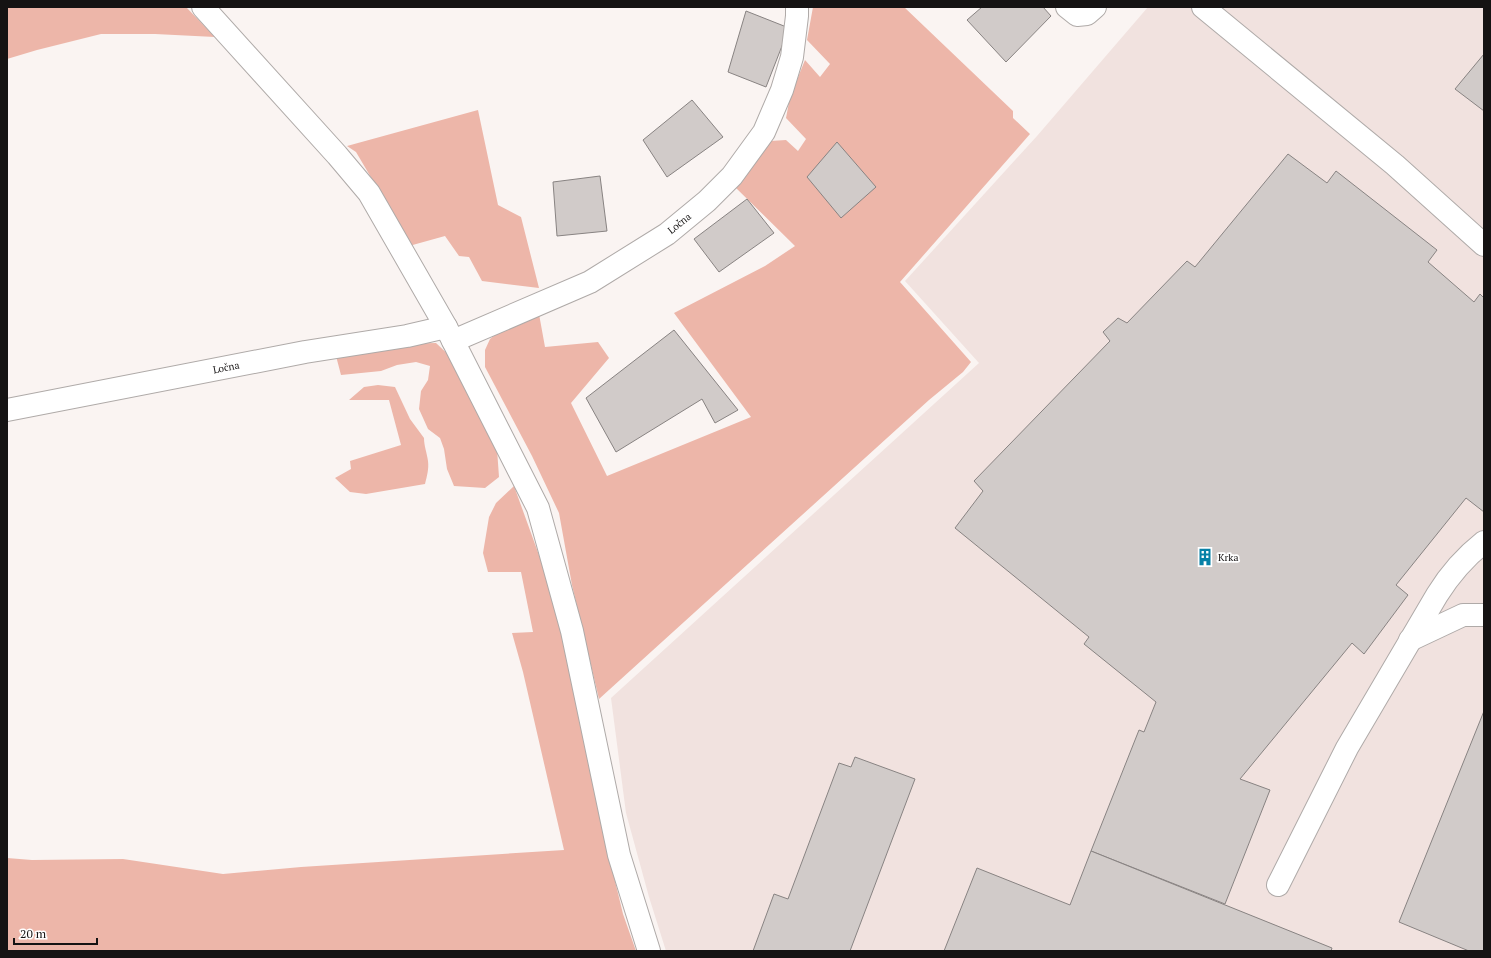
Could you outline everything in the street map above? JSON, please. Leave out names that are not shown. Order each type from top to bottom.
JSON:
[{"type":"street","points":[[203,7],[337,155],[369,193],[450,334],[538,508],[572,631],[619,855],[649,951]]},
{"type":"street","name":"Ločna","points":[[7,410],[305,352],[407,336],[450,334],[590,282],[667,234],[707,201],[732,176],[764,132],[782,90],[792,57],[797,7]]},
{"type":"street","points":[[1067,7],[1077,15],[1087,14],[1095,7]]},
{"type":"street","points":[[1203,7],[1395,165],[1484,245]]},
{"type":"street","points":[[1278,885],[1347,748],[1437,595],[1450,575],[1484,542]]},
{"type":"street","points":[[1410,640],[1463,615],[1484,615]]},
{"type":"shaded area","points":[[7,7],[186,7],[215,37],[155,34],[101,34],[7,59]]},
{"type":"shaded area","points":[[813,7],[904,7],[1013,111],[1013,118],[1030,134],[900,282],[971,362],[963,372],[929,400],[599,699],[572,585],[559,513],[532,456],[485,367],[485,350],[490,339],[506,326],[539,314],[545,347],[598,342],[609,358],[571,403],[607,476],[751,417],[674,313],[765,266],[795,246],[736,188],[770,141],[786,140],[798,151],[806,139],[786,118],[790,97],[805,60],[820,77],[830,64],[807,40]]},
{"type":"shaded area","name":"Krka","points":[[1148,7],[1484,7],[1484,951],[666,951],[649,897],[626,813],[611,698],[979,363],[905,281],[1037,136]]},
{"type":"shaded area","points":[[478,110],[498,205],[521,217],[539,288],[482,281],[469,257],[459,256],[445,236],[409,246],[392,213],[356,152],[347,146]]},
{"type":"shaded area","points":[[436,343],[453,359],[497,449],[499,477],[485,488],[454,486],[447,469],[444,449],[440,438],[428,429],[419,409],[421,391],[428,380],[430,366],[416,362],[397,365],[381,371],[341,375],[336,356],[391,344]]},
{"type":"shaded area","points":[[378,385],[395,387],[410,419],[424,438],[428,458],[428,472],[425,484],[366,494],[350,492],[335,478],[351,469],[350,461],[401,445],[389,400],[349,400],[364,387]]},
{"type":"shaded area","points":[[514,486],[544,569],[573,674],[608,852],[623,914],[636,951],[7,951],[7,858],[32,860],[123,859],[223,874],[301,867],[564,850],[523,672],[512,633],[533,632],[521,572],[488,572],[483,553],[489,517],[496,503]]},
{"type":"building","points":[[982,7],[1043,7],[1051,16],[1006,62],[967,20]]},
{"type":"building","points":[[746,11],[789,28],[766,87],[728,72]]},
{"type":"building","points":[[1484,54],[1484,111],[1455,89]]},
{"type":"building","points":[[692,100],[723,137],[667,177],[643,140]]},
{"type":"building","points":[[837,142],[876,187],[841,218],[807,177]]},
{"type":"building","name":"Krka","points":[[1288,154],[1327,183],[1336,171],[1437,250],[1428,262],[1474,302],[1480,294],[1484,298],[1484,512],[1466,498],[1396,585],[1408,595],[1364,654],[1352,643],[1240,779],[1270,790],[1225,904],[1091,851],[1139,730],[1144,732],[1156,702],[1084,644],[1089,637],[955,528],[983,491],[974,481],[1110,341],[1103,332],[1118,318],[1127,323],[1187,261],[1195,267]]},
{"type":"building","points":[[600,176],[607,231],[557,236],[553,182]]},
{"type":"building","points":[[747,199],[774,233],[719,272],[694,239]]},
{"type":"building","points":[[674,330],[738,410],[715,423],[702,399],[616,452],[586,398]]},
{"type":"building","points":[[1484,711],[1484,951],[1469,951],[1399,922]]},
{"type":"building","points":[[855,757],[915,779],[850,951],[753,951],[774,894],[788,899],[839,763],[851,767]]},
{"type":"building","points":[[1091,851],[1332,948],[1331,951],[944,951],[977,868],[1070,905]]},
{"type":"place","name":"Krka","points":[[1205,557]]}]
